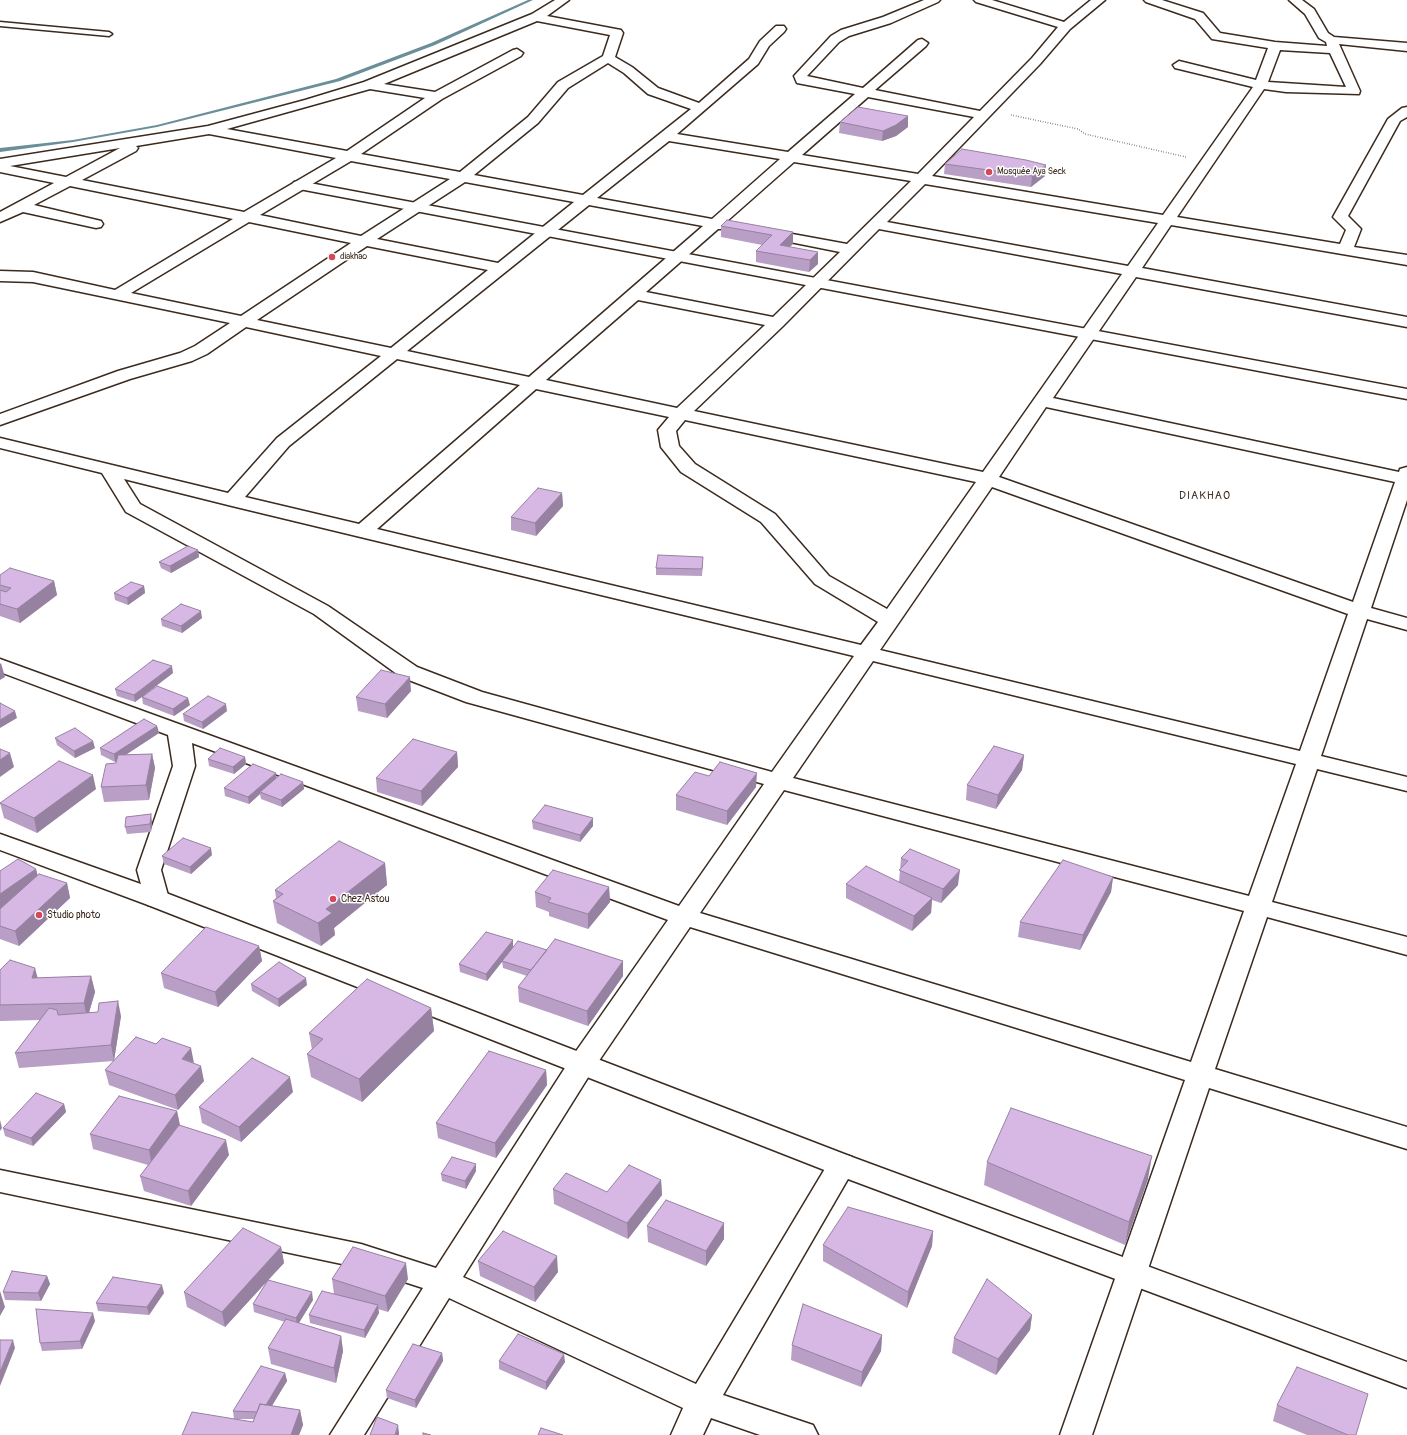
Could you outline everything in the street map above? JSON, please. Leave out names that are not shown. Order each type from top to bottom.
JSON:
[{"type":"street","points":[[0,163],[209,130],[310,103],[369,84],[536,17],[563,0]]},
{"type":"street","points":[[934,0],[887,20],[845,33],[835,39],[800,76],[802,80],[864,93],[984,113]]},
{"type":"street","points":[[980,0],[1032,14],[1066,26]]},
{"type":"street","points":[[1026,0],[1032,14]]},
{"type":"street","points":[[890,620],[822,580],[768,518],[688,468],[670,447],[667,430],[681,414],[777,323],[921,179],[1036,61],[1066,26],[1089,6],[1099,0]]},
{"type":"street","points":[[1150,0],[1199,16],[1216,36],[1275,46],[1333,45],[1407,47]]},
{"type":"street","points":[[1179,65],[1261,85],[1286,88],[1354,91],[1333,45],[1323,35],[1310,12],[1295,0]]},
{"type":"street","points":[[0,420],[124,375],[186,357],[201,350],[364,240],[463,177],[533,120],[563,86],[608,58],[617,34],[536,17]]},
{"type":"street","points":[[232,500],[284,442],[701,108],[754,61],[764,44],[780,29]]},
{"type":"street","points":[[363,531],[922,43]]},
{"type":"street","points":[[346,1435],[582,1064],[1261,85],[1275,46]]},
{"type":"street","points":[[117,295],[349,156],[437,96],[517,52]]},
{"type":"street","points":[[608,58],[628,70],[654,91],[701,108]]},
{"type":"street","points":[[369,84],[437,96]]},
{"type":"street","points":[[1345,250],[1354,229],[1340,217],[1395,119],[1407,111]]},
{"type":"street","points":[[209,130],[737,228]]},
{"type":"street","points":[[666,136],[1407,260]]},
{"type":"street","points":[[0,218],[144,141]]},
{"type":"street","points":[[0,168],[501,268]]},
{"type":"street","points":[[299,185],[1407,394]]},
{"type":"street","points":[[22,207],[96,224]]},
{"type":"street","points":[[875,224],[1407,322]]},
{"type":"street","points":[[752,231],[850,249]]},
{"type":"street","points":[[0,276],[33,277],[988,479],[1359,611],[1407,624]]},
{"type":"street","points":[[634,294],[777,323]]},
{"type":"street","points":[[1042,401],[1406,477],[1076,1435]]},
{"type":"street","points":[[0,443],[1407,784]]},
{"type":"street","points":[[109,470],[133,508],[321,610],[409,672],[474,697],[778,781],[1407,946]]},
{"type":"street","points":[[0,665],[684,917],[1200,1076],[1407,1138]]},
{"type":"street","points":[[157,899],[149,870],[184,766],[179,732]]},
{"type":"street","points":[[0,842],[157,899],[842,1165],[1407,1375]]},
{"type":"street","points":[[687,1435],[702,1402],[842,1165]]},
{"type":"street","points":[[0,1181],[361,1256],[444,1282],[702,1402],[802,1435]]},
{"type":"lane","points":[[0,24],[109,34]]},
{"type":"path","points":[[984,113],[1078,129],[1085,134],[1100,138],[1208,161]]},
{"type":"building","points":[[858,107],[908,116],[896,125],[883,131],[840,122]]},
{"type":"building","points":[[962,149],[1046,165],[1032,176],[945,164]]},
{"type":"building","points":[[727,220],[793,232],[780,245],[818,252],[810,260],[756,251],[772,235],[721,226]]},
{"type":"building","points":[[538,488],[562,493],[535,523],[511,517]]},
{"type":"building","points":[[188,546],[198,550],[170,566],[159,562]]},
{"type":"building","points":[[658,555],[703,557],[702,569],[656,568]]},
{"type":"building","points":[[10,568],[54,581],[17,609],[0,604],[0,590],[6,592],[11,588],[0,585],[0,575]]},
{"type":"building","points":[[131,582],[144,586],[127,598],[114,593]]},
{"type":"building","points":[[181,604],[201,611],[181,626],[161,619]]},
{"type":"building","points":[[153,660],[172,666],[134,695],[115,689]]},
{"type":"building","points":[[381,670],[410,677],[385,704],[356,697]]},
{"type":"building","points":[[157,686],[188,698],[173,709],[142,697]]},
{"type":"building","points":[[208,696],[226,704],[202,722],[183,714]]},
{"type":"building","points":[[0,703],[15,711],[0,720]]},
{"type":"building","points":[[144,719],[157,726],[114,754],[100,748]]},
{"type":"building","points":[[75,728],[93,741],[74,751],[55,738]]},
{"type":"building","points":[[413,739],[457,752],[421,791],[376,778]]},
{"type":"building","points":[[994,746],[1024,755],[998,795],[967,785]]},
{"type":"building","points":[[220,748],[245,757],[233,767],[208,759]]},
{"type":"building","points":[[0,749],[10,753],[0,760]]},
{"type":"building","points":[[152,754],[146,785],[101,787],[106,764],[116,763],[118,755]]},
{"type":"building","points":[[59,761],[93,775],[34,818],[0,803]]},
{"type":"building","points":[[720,762],[757,773],[727,811],[676,795],[695,772],[709,776]]},
{"type":"building","points":[[253,764],[276,773],[248,797],[224,788]]},
{"type":"building","points":[[281,774],[303,782],[281,800],[260,792]]},
{"type":"building","points":[[545,805],[593,818],[580,835],[532,821]]},
{"type":"building","points":[[151,814],[150,824],[125,827],[126,817]]},
{"type":"building","points":[[183,838],[211,848],[190,867],[162,856]]},
{"type":"building","points":[[339,841],[385,863],[326,909],[332,913],[318,923],[273,901],[283,894],[275,890]]},
{"type":"building","points":[[910,849],[960,870],[943,889],[899,870],[908,861],[901,858]]},
{"type":"building","points":[[18,859],[36,869],[0,894],[0,871]]},
{"type":"building","points":[[1063,860],[1113,877],[1083,935],[1020,922]]},
{"type":"building","points":[[866,866],[932,898],[914,916],[846,884]]},
{"type":"building","points":[[553,870],[609,887],[588,914],[548,902],[551,898],[535,892]]},
{"type":"building","points":[[39,874],[67,883],[15,931],[0,926],[0,909]]},
{"type":"building","points":[[206,927],[259,946],[215,992],[161,973]]},
{"type":"building","points":[[486,932],[513,940],[486,974],[459,964]]},
{"type":"building","points":[[555,939],[623,961],[587,1011],[518,987]]},
{"type":"building","points":[[518,941],[547,950],[531,970],[502,961]]},
{"type":"building","points":[[10,960],[35,968],[32,978],[91,976],[84,1003],[0,1005],[0,970]]},
{"type":"building","points":[[279,962],[306,978],[278,999],[251,984]]},
{"type":"building","points":[[367,979],[431,1008],[359,1079],[307,1054],[323,1039],[309,1033]]},
{"type":"building","points":[[118,1001],[111,1045],[15,1053],[49,1008],[57,1010],[58,1015],[98,1012],[99,1003]]},
{"type":"building","points":[[136,1037],[156,1044],[162,1038],[191,1048],[182,1059],[201,1066],[175,1095],[105,1070]]},
{"type":"building","points":[[489,1051],[546,1070],[495,1143],[436,1123]]},
{"type":"building","points":[[252,1058],[290,1077],[239,1127],[199,1107]]},
{"type":"building","points":[[36,1093],[64,1104],[31,1138],[3,1128]]},
{"type":"building","points":[[119,1096],[177,1111],[149,1150],[90,1134]]},
{"type":"building","points":[[1011,1108],[1152,1156],[1129,1222],[987,1162]]},
{"type":"building","points":[[179,1125],[226,1140],[188,1191],[140,1176]]},
{"type":"building","points":[[452,1157],[476,1164],[465,1181],[441,1174]]},
{"type":"building","points":[[629,1165],[661,1180],[627,1223],[553,1189],[566,1173],[607,1192]]},
{"type":"building","points":[[666,1200],[724,1223],[706,1251],[647,1226]]},
{"type":"building","points":[[848,1207],[933,1231],[908,1292],[823,1245]]},
{"type":"building","points":[[243,1228],[281,1247],[222,1312],[184,1292]]},
{"type":"building","points":[[503,1231],[557,1256],[534,1287],[478,1261]]},
{"type":"building","points":[[353,1247],[406,1263],[385,1296],[332,1279]]},
{"type":"building","points":[[12,1271],[47,1276],[38,1293],[3,1292]]},
{"type":"building","points":[[113,1277],[162,1285],[147,1307],[96,1303]]},
{"type":"building","points":[[987,1279],[1032,1315],[998,1359],[954,1338]]},
{"type":"building","points":[[268,1280],[312,1292],[296,1318],[253,1304]]},
{"type":"building","points":[[322,1291],[378,1305],[364,1330],[309,1315]]},
{"type":"building","points":[[803,1304],[882,1335],[862,1372],[792,1345]]},
{"type":"building","points":[[36,1309],[93,1313],[80,1341],[40,1343]]},
{"type":"building","points":[[286,1319],[341,1336],[334,1368],[268,1348]]},
{"type":"building","points":[[518,1334],[564,1354],[546,1382],[499,1361]]},
{"type":"building","points":[[0,1340],[13,1340],[0,1372]]},
{"type":"building","points":[[413,1344],[442,1353],[415,1400],[386,1390]]},
{"type":"building","points":[[261,1366],[285,1373],[266,1405],[260,1404],[257,1412],[233,1411]]},
{"type":"building","points":[[1297,1367],[1368,1394],[1356,1435],[1348,1435],[1277,1405]]},
{"type":"building","points":[[260,1404],[300,1410],[291,1435],[182,1435],[192,1412],[253,1422]]},
{"type":"building","points":[[377,1417],[398,1425],[395,1435],[370,1435]]},
{"type":"building","points":[[541,1428],[563,1435],[538,1435]]},
{"type":"waterway","points":[[0,150],[73,141],[157,126],[338,80],[433,44],[531,0]]},
{"type":"place","name":"Mosquée Aya Seck","points":[[989,172]]},
{"type":"place","name":"diakhao","points":[[332,257]]},
{"type":"place","name":"Chez Astou","points":[[333,899]]},
{"type":"place","name":"Studio photo","points":[[39,915]]},
{"type":"district","name":"DIAKHAO","points":[[1205,496]]}]
